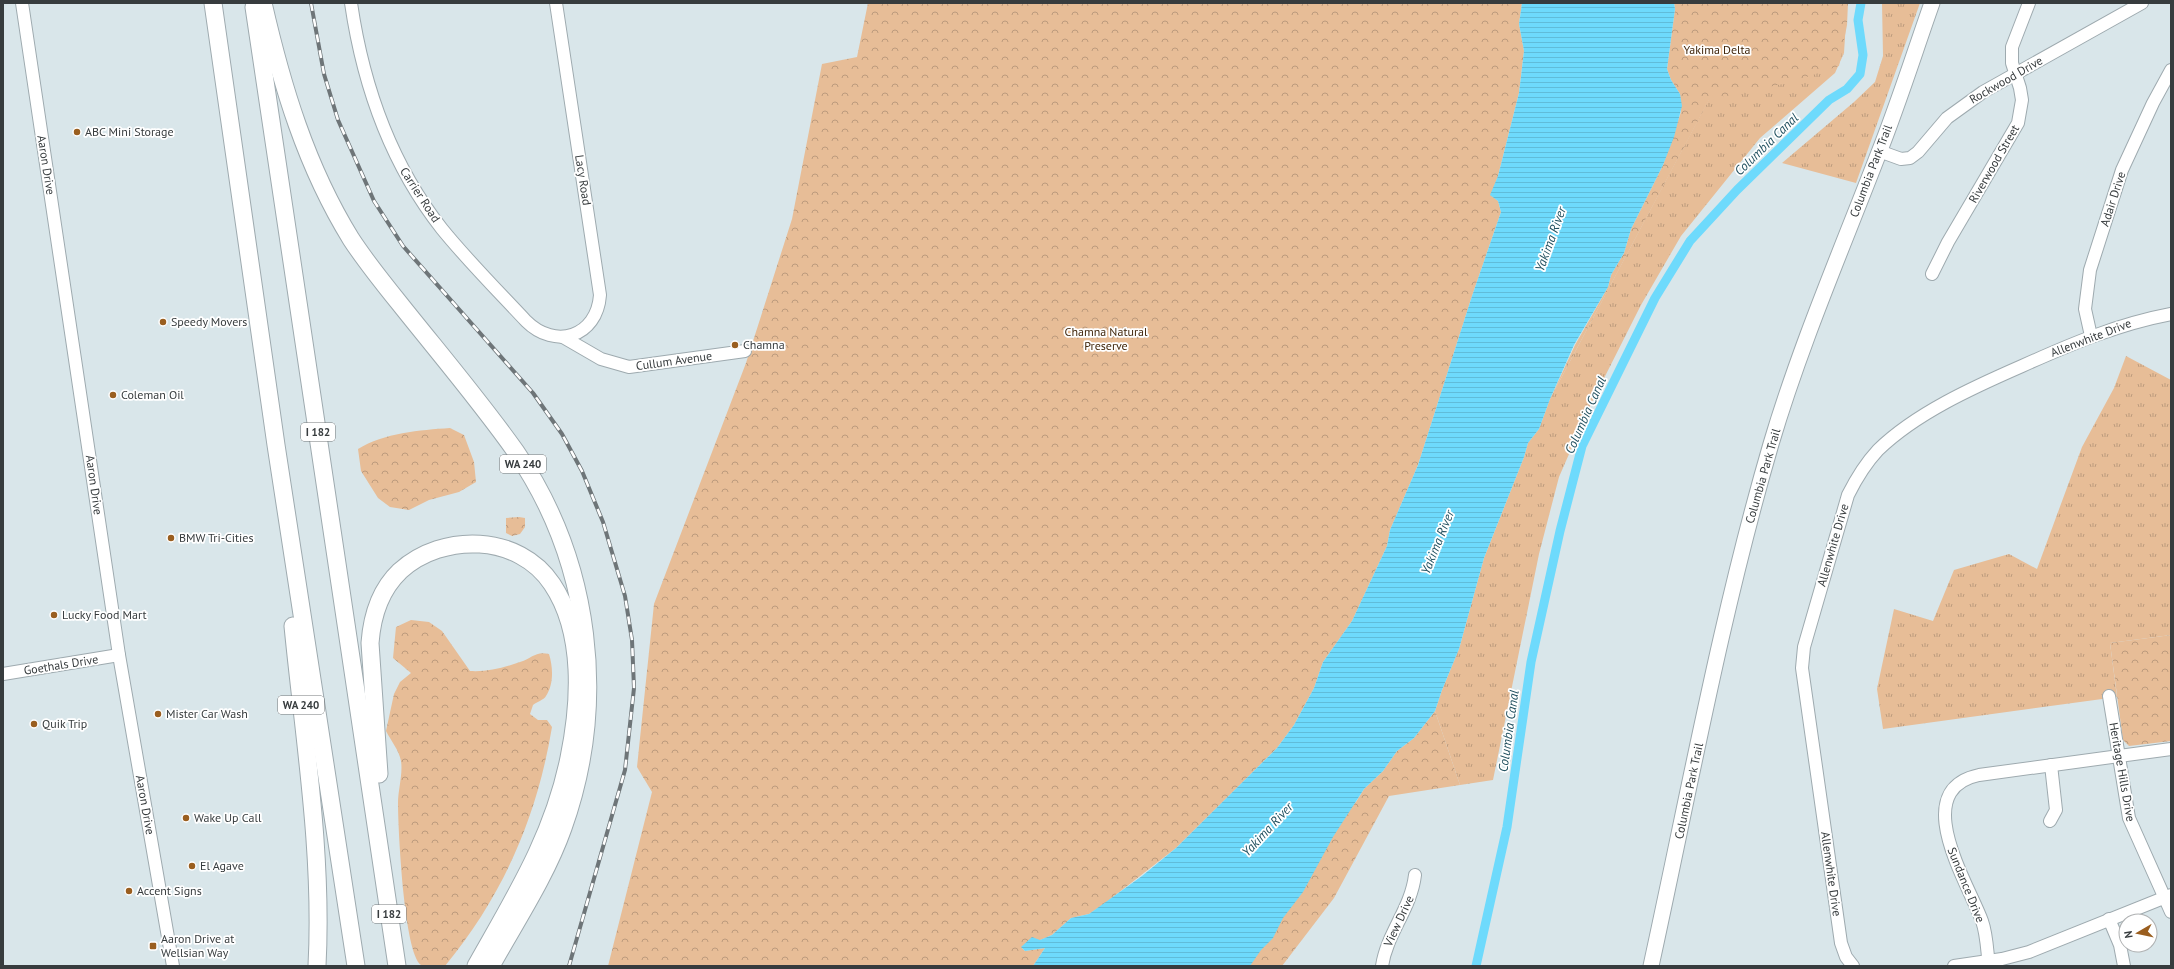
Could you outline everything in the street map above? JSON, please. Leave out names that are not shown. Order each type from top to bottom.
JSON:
[{"type":"highway","points":[[213,3],[276,445],[356,966]]},
{"type":"highway","name":"I 182","points":[[254,3],[397,966]]},
{"type":"highway","name":"WA 240","points":[[263,3],[285,92],[302,140],[334,209],[372,269],[493,422],[534,481],[561,536],[579,596],[587,653],[588,705],[582,756],[577,780],[562,830],[552,854],[491,966]]},
{"type":"highway","name":"WA 240","points":[[276,445],[316,858],[319,914],[317,966]]},
{"type":"highway","points":[[382,862],[379,775],[370,651],[371,630],[378,603],[387,587],[399,572],[425,554],[449,546],[470,544],[490,544],[507,549],[526,558],[541,570],[552,583],[562,601],[573,636],[576,687],[575,715],[569,758],[559,800],[547,834],[527,875],[476,966]]},
{"type":"main road","name":"Columbia Park Trail","points":[[1651,966],[1719,652],[1756,497],[1798,363],[1879,151],[1932,3]]},
{"type":"street","name":"Aaron Drive","points":[[22,3],[119,655],[173,966]]},
{"type":"street","name":"Carrier Road","points":[[351,3],[359,51],[376,110],[396,156],[420,197],[454,243],[531,326],[546,334],[563,337]]},
{"type":"street","name":"Lacy Road","points":[[556,3],[600,295],[598,309],[591,323],[580,332],[563,337]]},
{"type":"street","name":"Riverwood Street","points":[[1932,274],[1948,242],[2013,135],[2018,123],[2022,100],[2020,88],[2014,74],[2012,47],[2029,3]]},
{"type":"street","name":"Rockwood Drive","points":[[1879,151],[1900,159],[1910,158],[1918,152],[1948,118],[1983,92],[2142,3]]},
{"type":"street","name":"Adair Drive","points":[[2091,336],[2085,309],[2090,270],[2122,170],[2153,103],[2171,70]]},
{"type":"street","name":"Allenwhite Drive","points":[[1853,966],[1846,957],[1841,943],[1802,668],[1804,647],[1844,506],[1854,484],[1869,461],[1896,435],[1960,395],[2091,336],[2124,324],[2171,314]]},
{"type":"street","name":"Cullum Avenue","points":[[563,337],[601,359],[629,367],[744,351]]},
{"type":"street","name":"Goethals Drive","points":[[3,674],[119,655]]},
{"type":"street","name":"Heritage Hills Drive","points":[[2109,696],[2125,801],[2131,824],[2168,896],[2171,912]]},
{"type":"street","name":"Sundance Drive","points":[[1989,964],[1983,924],[1950,847],[1945,813],[1950,788],[1971,776],[2171,749]]},
{"type":"street","points":[[2050,820],[2056,810],[2051,765]]},
{"type":"street","name":"View Drive","points":[[1382,966],[1390,938],[1414,891],[1415,875]]},
{"type":"street","points":[[1954,966],[1989,964],[2028,952],[2168,896]]},
{"type":"street","points":[[2109,919],[2120,945],[2124,966]]},
{"type":"green space","name":"Chamna Natural Preserve","points":[[868,3],[1522,3],[1519,24],[1524,51],[1519,93],[1498,176],[1491,195],[1498,201],[1501,212],[1472,296],[1418,465],[1390,530],[1387,546],[1352,621],[1323,662],[1314,688],[1294,725],[1277,748],[1176,848],[1089,914],[1071,918],[1052,935],[1022,948],[1025,951],[1045,948],[1033,966],[608,966],[652,792],[637,767],[654,604],[746,363],[792,219],[822,64],[857,57]]},
{"type":"green space","name":"Yakima Delta","points":[[1674,3],[1848,3],[1847,25],[1839,66],[1792,82],[1709,100],[1550,399],[1575,345],[1608,287],[1611,275],[1624,253],[1631,229],[1663,165],[1681,112],[1680,94],[1671,80],[1667,69],[1675,9]]},
{"type":"green space","points":[[1760,3],[1847,6],[1844,53],[1835,73],[1760,138],[1681,236],[1641,305],[1590,406],[1559,477],[1539,554],[1493,780],[1460,785],[1435,711],[1459,649],[1484,558],[1524,457],[1528,443],[1539,429],[1550,399]]},
{"type":"green space","points":[[1882,3],[1920,3],[1856,183],[1782,163],[1854,102],[1875,82],[1883,56]]},
{"type":"green space","points":[[2126,356],[2171,380],[2171,635],[2110,643],[2117,697],[1883,729],[1877,689],[1894,609],[1933,621],[1954,570],[2009,554],[2037,569],[2082,447],[2114,388]]},
{"type":"green space","points":[[450,428],[464,435],[474,462],[476,482],[459,492],[429,500],[409,510],[390,507],[378,498],[361,471],[358,449],[379,439],[402,433]]},
{"type":"green space","points":[[506,518],[525,518],[525,527],[520,534],[512,536],[506,533]]},
{"type":"green space","points":[[411,620],[429,622],[442,631],[470,671],[483,671],[501,668],[540,653],[549,654],[552,670],[552,681],[549,691],[542,700],[533,705],[530,714],[538,720],[547,720],[552,727],[537,792],[527,824],[515,854],[484,912],[466,939],[445,966],[429,967],[421,965],[415,956],[410,938],[403,889],[399,837],[398,803],[401,761],[397,749],[386,731],[394,694],[400,682],[411,673],[393,658],[396,627]]},
{"type":"green space","points":[[2171,635],[2171,741],[2129,746],[2123,740],[2110,643]]},
{"type":"green space","points":[[1435,711],[1460,785],[1389,796],[1334,898],[1282,966],[1199,966],[1356,802],[1364,789],[1383,771],[1397,751],[1414,738]]},
{"type":"water","name":"Yakima River","points":[[1522,3],[1674,3],[1675,9],[1667,69],[1671,80],[1680,94],[1682,106],[1674,137],[1663,165],[1631,229],[1624,253],[1611,275],[1608,287],[1574,345],[1550,399],[1539,429],[1528,443],[1524,457],[1484,558],[1459,649],[1435,711],[1414,738],[1397,751],[1383,771],[1364,789],[1333,837],[1303,892],[1283,918],[1273,938],[1261,950],[1250,966],[1033,966],[1045,948],[1025,951],[1021,947],[1032,937],[1040,940],[1052,935],[1071,918],[1089,914],[1142,876],[1176,848],[1277,748],[1294,725],[1314,688],[1323,662],[1352,621],[1387,546],[1390,530],[1418,465],[1472,296],[1501,212],[1498,201],[1490,195],[1498,176],[1519,93],[1524,51],[1519,24]]},
{"type":"waterway","name":"Columbia Canal","points":[[1476,966],[1507,827],[1531,662],[1560,531],[1582,446],[1655,298],[1690,241],[1737,190],[1829,100],[1847,89],[1860,74],[1863,55],[1858,20],[1861,3]]},
{"type":"railway","points":[[311,3],[324,74],[338,120],[374,201],[403,246],[533,393],[562,434],[582,471],[603,522],[625,596],[632,640],[634,688],[625,770],[569,966]]},
{"type":"place","name":"ABC Mini Storage","points":[[77,132]]},
{"type":"place","name":"Speedy Movers","points":[[163,322]]},
{"type":"place","name":"Chamna","points":[[735,345]]},
{"type":"place","name":"Coleman Oil","points":[[113,395]]},
{"type":"place","name":"BMW Tri-Cities","points":[[171,538]]},
{"type":"place","name":"Lucky Food Mart","points":[[54,615]]},
{"type":"place","name":"Mister Car Wash","points":[[158,714]]},
{"type":"place","name":"Quik Trip","points":[[34,724]]},
{"type":"place","name":"Wake Up Call","points":[[186,818]]},
{"type":"place","name":"El Agave","points":[[192,866]]},
{"type":"place","name":"Accent Signs","points":[[129,891]]},
{"type":"place","name":"Aaron Drive at Wellsian Way","points":[[153,946]]}]
